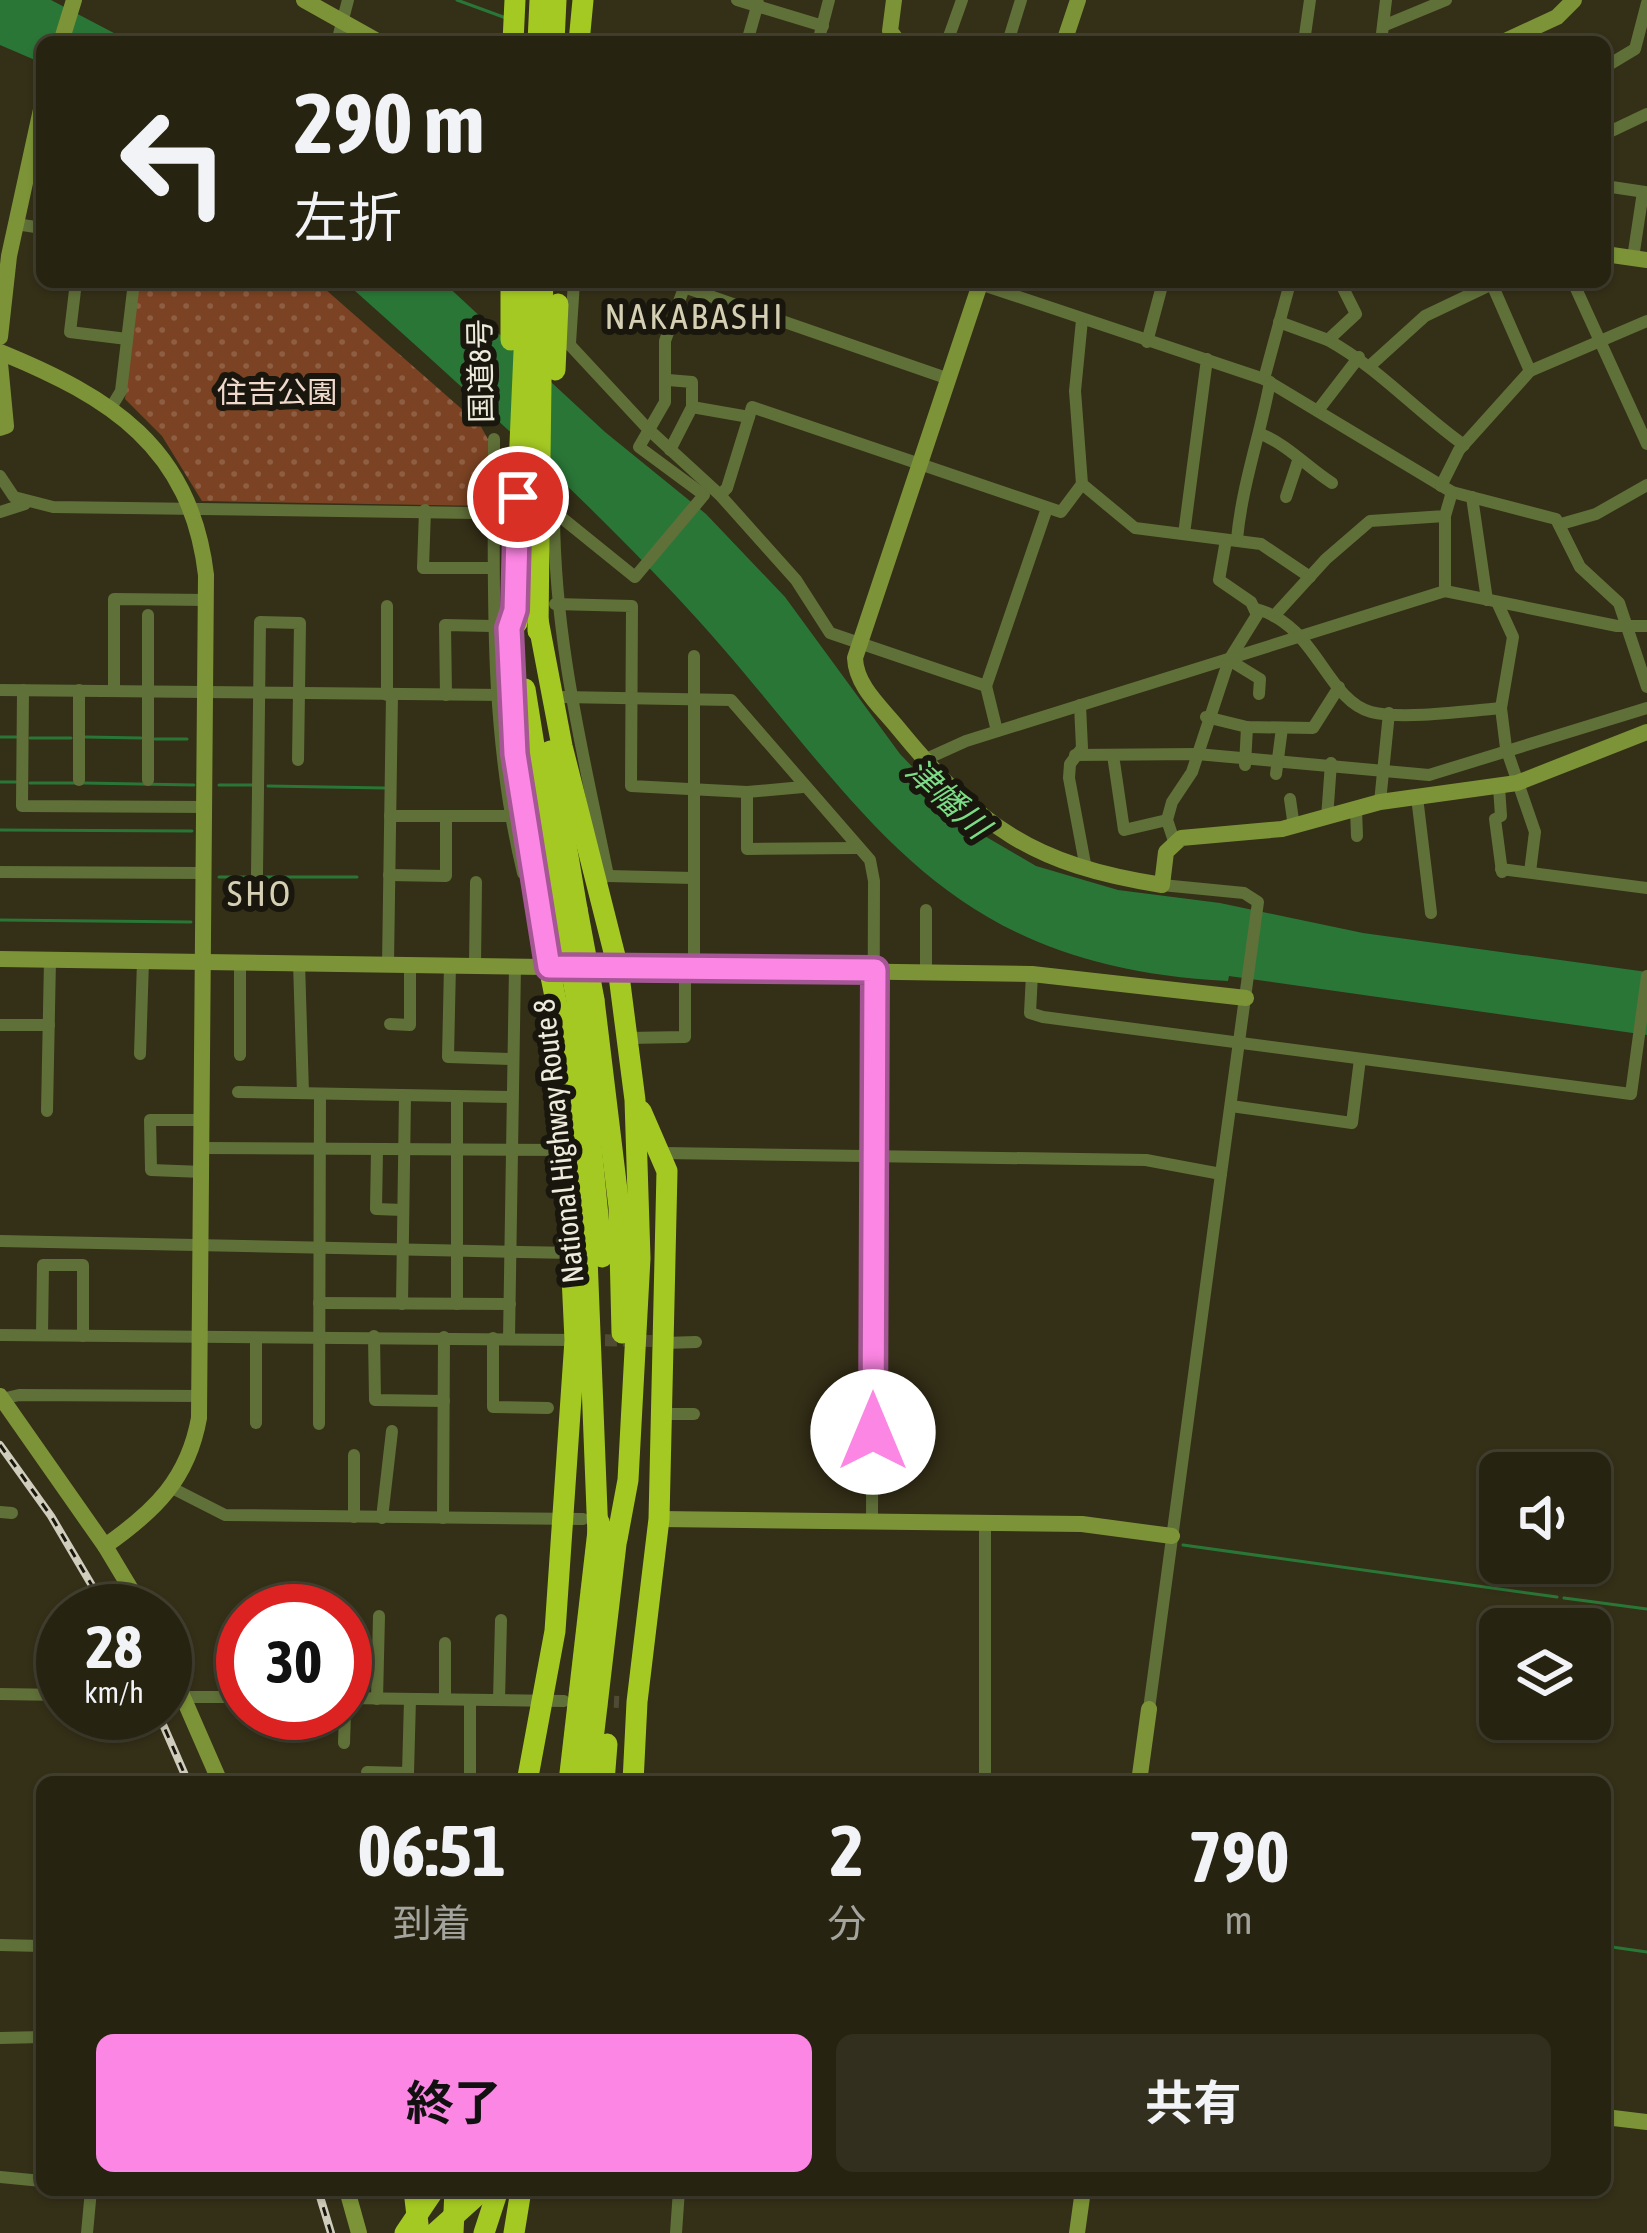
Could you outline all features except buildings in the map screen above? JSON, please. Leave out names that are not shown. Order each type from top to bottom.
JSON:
[{"type":"highway","points":[[513,36],[515,0]]},
{"type":"highway","points":[[538,36],[540,0]]},
{"type":"highway","points":[[554,36],[556,0]]},
{"type":"highway","points":[[580,36],[583,0]]},
{"type":"highway","name":"国道8号","points":[[508,288],[511,427],[530,465]]},
{"type":"highway","name":"National Highway Route 8","points":[[527,288],[530,465],[527,535],[515,610],[570,918]]},
{"type":"highway","name":"National Highway Route 8","points":[[530,465],[553,297]]},
{"type":"highway","name":"National Highway Route 8","points":[[527,535],[546,612],[544,716],[596,1150],[605,1304],[590,1528],[602,1600],[588,1776]]},
{"type":"highway","points":[[515,610],[509,628],[515,754],[535,898],[549,967],[576,1004],[566,1150],[590,1528],[556,1701],[529,1776]]},
{"type":"highway","points":[[546,612],[562,746],[603,877],[635,1100],[640,1258],[628,1480],[590,1528]]},
{"type":"highway","points":[[633,1776],[628,1702],[662,1414],[660,1341],[673,1240],[663,1153],[635,1100]]},
{"type":"highway","points":[[558,1776],[602,1600]]},
{"type":"highway","points":[[602,1600],[618,1618],[605,1776]]},
{"type":"highway","name":"National Highway Route 8","points":[[570,1776],[602,1600]]},
{"type":"highway","points":[[403,2233],[411,2196]]},
{"type":"highway","points":[[413,2196],[419,2233]]},
{"type":"highway","points":[[403,2233],[438,2196]]},
{"type":"highway","points":[[419,2233],[441,2196]]},
{"type":"highway","points":[[437,2233],[443,2196]]},
{"type":"highway","points":[[445,2196],[453,2233]]},
{"type":"highway","points":[[437,2233],[477,2196]]},
{"type":"highway","points":[[484,2233],[496,2196]]},
{"type":"highway","points":[[499,2233],[507,2196]]},
{"type":"highway","points":[[514,2233],[520,2196]]},
{"type":"street","points":[[63,36],[74,0]]},
{"type":"street","points":[[304,0],[368,36]]},
{"type":"street","points":[[338,36],[348,0]]},
{"type":"street","points":[[737,0],[823,26]]},
{"type":"street","points":[[820,36],[830,0]]},
{"type":"street","points":[[894,36],[890,31],[895,0]]},
{"type":"street","points":[[949,36],[962,0]]},
{"type":"street","points":[[1010,36],[1022,0]]},
{"type":"street","points":[[1066,36],[1078,0]]},
{"type":"street","points":[[1305,36],[1310,0]]},
{"type":"street","points":[[1382,36],[1386,0]]},
{"type":"street","points":[[1383,26],[1446,0]]},
{"type":"street","points":[[1516,36],[1557,17],[1574,0]]},
{"type":"street","points":[[749,36],[758,3]]},
{"type":"street","points":[[1611,64],[1634,49],[1647,3]]},
{"type":"street","points":[[1611,131],[1647,114]]},
{"type":"street","points":[[0,337],[16,224],[36,132]]},
{"type":"street","points":[[1611,188],[1645,192],[1640,259]]},
{"type":"street","points":[[16,224],[36,227]]},
{"type":"street","points":[[75,288],[70,332],[127,339]]},
{"type":"street","points":[[112,406],[121,391],[133,288]]},
{"type":"street","points":[[514,288],[648,429],[720,495],[796,580],[830,633],[986,686]]},
{"type":"street","points":[[571,343],[574,288]]},
{"type":"street","points":[[0,512],[25,504],[554,515],[635,578],[704,495],[639,447],[665,402],[665,341],[684,288]]},
{"type":"street","points":[[696,288],[949,379]]},
{"type":"street","points":[[976,288],[858,641],[855,670],[924,760],[974,813],[1002,832],[1085,869],[1162,885],[1244,893],[1256,898],[1258,908],[1140,1776]]},
{"type":"street","points":[[992,288],[1267,381],[1319,409],[1377,452],[1447,489],[1517,506],[1561,524],[1597,514],[1647,485]]},
{"type":"street","points":[[1147,342],[1160,288]]},
{"type":"street","points":[[1288,288],[1261,434],[1242,487],[1219,580],[1256,609],[1304,636],[1339,688],[1357,705],[1389,713],[1501,708]]},
{"type":"street","points":[[1328,340],[1356,314],[1343,288]]},
{"type":"street","points":[[1319,409],[1365,360],[1425,316],[1482,288]]},
{"type":"street","points":[[1492,288],[1530,370]]},
{"type":"street","points":[[1576,288],[1647,444]]},
{"type":"street","points":[[720,495],[727,488],[752,407],[1061,512],[1082,484],[1075,391],[1082,320]]},
{"type":"street","points":[[1445,591],[1447,489],[1464,446],[1530,370],[1647,321]]},
{"type":"street","points":[[1279,322],[1365,360],[1422,415],[1464,446]]},
{"type":"street","points":[[0,352],[112,406],[155,449],[189,507],[204,560],[206,961],[200,1396],[192,1447],[172,1488],[150,1513],[105,1546]]},
{"type":"street","points":[[1184,534],[1207,358]]},
{"type":"street","points":[[0,363],[6,426],[0,428]]},
{"type":"street","points":[[668,380],[692,382],[692,407],[670,450]]},
{"type":"street","points":[[692,407],[749,417]]},
{"type":"street","points":[[1261,434],[1283,443],[1298,461],[1332,483]]},
{"type":"street","points":[[494,439],[492,626],[509,816],[529,898],[535,898]]},
{"type":"street","points":[[1286,497],[1298,461]]},
{"type":"street","points":[[0,476],[25,504]]},
{"type":"street","points":[[1082,484],[1135,528],[1262,544],[1310,577]]},
{"type":"street","points":[[1472,497],[1492,601],[1513,638],[1501,708],[1508,785],[1501,816],[1495,819],[1502,872],[1647,888]]},
{"type":"street","points":[[997,731],[986,686],[1047,508]]},
{"type":"street","points":[[425,509],[423,568],[492,568]]},
{"type":"street","points":[[554,515],[546,612],[603,877],[693,878]]},
{"type":"street","points":[[1274,616],[1370,521],[1445,516]]},
{"type":"street","points":[[1561,524],[1580,567],[1619,603],[1647,687]]},
{"type":"street","points":[[924,760],[997,731],[1445,591],[1647,626]]},
{"type":"street","points":[[114,691],[115,599],[207,600]]},
{"type":"street","points":[[546,612],[632,605],[631,786],[747,792],[803,787]]},
{"type":"street","points":[[386,606],[388,964]]},
{"type":"street","points":[[1174,841],[1167,820],[1197,754],[1229,660],[1256,609]]},
{"type":"street","points":[[148,615],[148,780]]},
{"type":"street","points":[[257,874],[260,622],[300,623],[298,760]]},
{"type":"street","points":[[446,695],[445,625],[492,626]]},
{"type":"street","points":[[627,1038],[685,1036],[693,878],[694,656]]},
{"type":"street","points":[[1229,660],[1260,680],[1259,694]]},
{"type":"street","points":[[1206,717],[1247,728],[1313,728],[1339,688]]},
{"type":"street","points":[[0,690],[500,695]]},
{"type":"street","points":[[23,690],[22,806],[205,807]]},
{"type":"street","points":[[79,691],[79,780]]},
{"type":"street","points":[[565,697],[731,700],[870,860],[875,970],[872,1522]]},
{"type":"street","points":[[1080,705],[1082,748],[1075,755],[1069,778],[1085,869]]},
{"type":"street","points":[[1075,755],[1197,754],[1278,766],[1331,763],[1429,775],[1647,708]]},
{"type":"street","points":[[1380,802],[1389,713]]},
{"type":"street","points":[[1245,761],[1247,728]]},
{"type":"street","points":[[1278,766],[1282,728]]},
{"type":"street","points":[[1162,885],[1166,851],[1174,841],[1294,826],[1380,802],[1508,785],[1647,732]]},
{"type":"street","points":[[1112,754],[1124,830],[1167,820]]},
{"type":"street","points":[[1327,818],[1331,763]]},
{"type":"street","points":[[1508,785],[1534,832],[1530,872]]},
{"type":"street","points":[[747,792],[747,849],[858,848]]},
{"type":"street","points":[[1418,797],[1431,913]]},
{"type":"street","points":[[1290,799],[1294,826]]},
{"type":"street","points":[[1356,809],[1357,836]]},
{"type":"street","points":[[390,816],[509,816]]},
{"type":"street","points":[[389,875],[446,876],[446,817]]},
{"type":"street","points":[[0,872],[204,873]]},
{"type":"street","points":[[475,965],[476,882]]},
{"type":"street","points":[[926,910],[926,971]]},
{"type":"street","points":[[0,959],[926,971],[1247,989]]},
{"type":"street","points":[[46,1111],[50,960]]},
{"type":"street","points":[[140,1054],[143,961]]},
{"type":"street","points":[[240,962],[240,1055]]},
{"type":"street","points":[[299,962],[303,1093]]},
{"type":"street","points":[[389,1024],[410,1025],[410,964]]},
{"type":"street","points":[[450,965],[448,1058],[513,1059]]},
{"type":"street","points":[[509,1338],[515,966]]},
{"type":"street","points":[[1032,974],[1030,1013],[1631,1094],[1647,976]]},
{"type":"street","points":[[0,1025],[49,1025]]},
{"type":"street","points":[[1231,1106],[1352,1123],[1360,1059]]},
{"type":"street","points":[[238,1092],[512,1097]]},
{"type":"street","points":[[319,1424],[320,1095]]},
{"type":"street","points":[[402,1304],[405,1096]]},
{"type":"street","points":[[457,1096],[457,1304]]},
{"type":"street","points":[[203,1120],[150,1120],[151,1170],[203,1172]]},
{"type":"street","points":[[203,1148],[566,1150]]},
{"type":"street","points":[[377,1150],[376,1210],[403,1210]]},
{"type":"street","points":[[663,1153],[1146,1160],[1221,1174]]},
{"type":"street","points":[[0,1241],[573,1253]]},
{"type":"street","points":[[42,1335],[43,1265],[83,1265],[83,1336]]},
{"type":"street","points":[[320,1303],[510,1304]]},
{"type":"street","points":[[0,1335],[577,1340]]},
{"type":"street","points":[[374,1336],[375,1400],[444,1401]]},
{"type":"street","points":[[443,1518],[444,1337]]},
{"type":"street","points":[[256,1338],[256,1423]]},
{"type":"street","points":[[494,1338],[493,1407],[548,1408]]},
{"type":"street","points":[[660,1341],[696,1342]]},
{"type":"street","points":[[128,1584],[1,1398],[200,1396]]},
{"type":"street","points":[[662,1414],[694,1414]]},
{"type":"street","points":[[382,1517],[392,1430]]},
{"type":"street","points":[[353,1517],[354,1455]]},
{"type":"street","points":[[172,1488],[225,1515],[443,1518],[590,1528]]},
{"type":"street","points":[[650,1519],[1082,1524],[1172,1536]]},
{"type":"street","points":[[985,1523],[985,1776]]},
{"type":"street","points":[[377,1699],[380,1616]]},
{"type":"street","points":[[499,1700],[501,1620]]},
{"type":"street","points":[[445,1700],[446,1643]]},
{"type":"street","points":[[0,1694],[36,1695]]},
{"type":"street","points":[[372,1699],[556,1701]]},
{"type":"street","points":[[367,1772],[408,1773],[410,1699]]},
{"type":"street","points":[[470,1700],[470,1776]]},
{"type":"street","points":[[192,1716],[217,1776]]},
{"type":"street","points":[[0,1946],[36,1946]]},
{"type":"street","points":[[0,2038],[36,2037]]},
{"type":"street","points":[[1611,2118],[1647,2122]]},
{"type":"street","points":[[0,2177],[36,2180]]},
{"type":"street","points":[[87,2233],[90,2196]]},
{"type":"street","points":[[349,2196],[359,2233]]},
{"type":"street","points":[[676,2233],[679,2196]]},
{"type":"street","points":[[1077,2233],[1082,2196]]},
{"type":"green space","name":"住吉公園","points":[[138,288],[324,288],[480,425],[489,441],[487,506],[202,501],[162,436],[125,399]]},
{"type":"shaded area","points":[[0,0],[51,0],[120,36],[36,36],[36,60],[0,45]]},
{"type":"shaded area","points":[[352,288],[449,288],[605,432],[706,514],[785,597],[900,754],[971,828],[1036,866],[1118,890],[1220,903],[1363,933],[1647,972],[1647,1035],[1229,976],[1228,981],[1124,968],[1039,942],[968,905],[907,857],[851,800],[676,596],[472,396]]},
{"type":"waterway","points":[[457,0],[506,18]]},
{"type":"waterway","points":[[0,737],[16,737]]},
{"type":"waterway","points":[[86,737],[141,738]]},
{"type":"waterway","points":[[30,738],[71,738]]},
{"type":"waterway","points":[[155,739],[187,739]]},
{"type":"waterway","points":[[0,782],[16,782]]},
{"type":"waterway","points":[[30,783],[74,783]]},
{"type":"waterway","points":[[84,783],[194,785]]},
{"type":"waterway","points":[[219,785],[253,785]]},
{"type":"waterway","points":[[268,786],[385,788]]},
{"type":"waterway","points":[[0,830],[192,831]]},
{"type":"waterway","points":[[219,877],[254,877]]},
{"type":"waterway","points":[[263,877],[357,877]]},
{"type":"waterway","points":[[0,920],[191,922]]},
{"type":"waterway","points":[[1183,1545],[1557,1597]]},
{"type":"waterway","points":[[1564,1598],[1647,1609]]},
{"type":"waterway","points":[[1611,1947],[1647,1952]]},
{"type":"tunnel","points":[[587,1340],[652,1341]]},
{"type":"tunnel","points":[[596,1701],[619,1702]]},
{"type":"railway","points":[[0,1445],[51,1516],[91,1584]]},
{"type":"railway","points":[[170,1740],[185,1776]]},
{"type":"railway","points":[[320,2196],[331,2233]]},
{"type":"district","name":"NAKABASHI","points":[[695,316]]},
{"type":"district","name":"SHO","points":[[260,893]]},
{"type":"route","points":[[518,497],[515,610],[509,628],[515,754],[549,967],[875,970],[873,1432]]},
{"type":"water label","name":"津幡川","points":[[948,798]]}]
